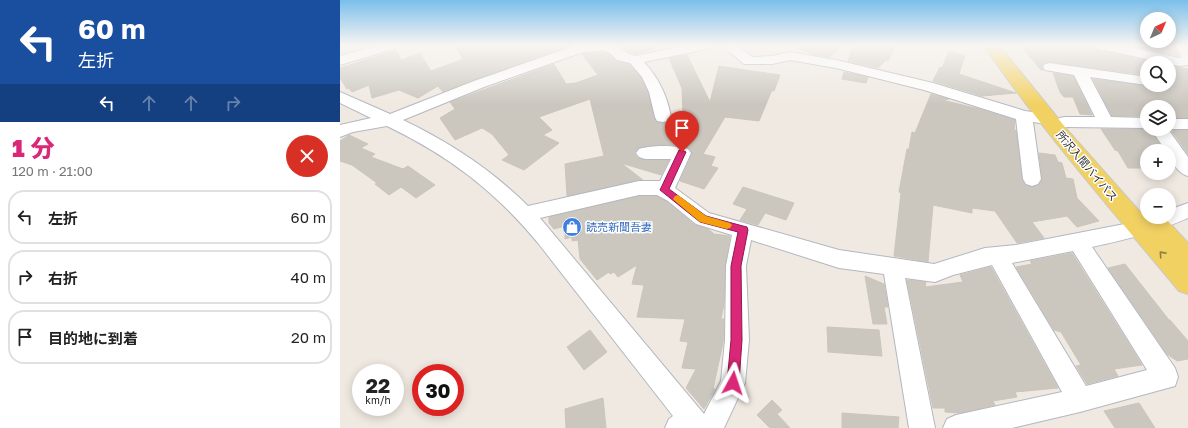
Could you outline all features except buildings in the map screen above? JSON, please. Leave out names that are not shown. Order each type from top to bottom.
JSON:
[{"type":"main road","name":"所沢入間バイパス","points":[[1008,65],[1140,212]]},
{"type":"main road","name":"所沢入間バイパス","points":[[1017,65],[1056,120]]},
{"type":"main road","name":"所沢入間バイパス","points":[[1150,224],[1188,283]]},
{"type":"main road","name":"所沢入間バイパス","points":[[1151,224],[1188,259]]},
{"type":"street","points":[[340,131],[350,127],[389,120],[479,84],[533,65]]},
{"type":"street","points":[[639,65],[652,80],[660,96],[663,117]]},
{"type":"street","points":[[840,65],[928,86],[1024,116],[1056,120],[1140,123]]},
{"type":"street","points":[[1050,67],[1140,80]]},
{"type":"street","points":[[1080,72],[1105,122]]},
{"type":"street","points":[[340,97],[423,136],[457,156],[494,184],[526,214],[695,426],[733,383],[737,340],[736,266],[743,230]]},
{"type":"street","points":[[1024,116],[1032,179]]},
{"type":"street","points":[[1176,124],[1188,124]]},
{"type":"street","points":[[1164,136],[1188,170]]},
{"type":"street","points":[[645,153],[682,152],[664,190]]},
{"type":"street","points":[[526,214],[639,188],[660,188],[675,196],[703,219],[839,259],[935,273],[949,267],[985,257],[998,257],[1077,241],[1140,223]]},
{"type":"street","points":[[1176,213],[1188,210]]},
{"type":"street","points":[[956,428],[1080,400],[1166,377],[1077,241]]},
{"type":"street","points":[[998,257],[1080,400]]},
{"type":"street","points":[[893,268],[922,428]]},
{"type":"slow traffic","points":[[678,199],[703,219],[727,225]]},
{"type":"place","name":"読売新聞吾妻","points":[[572,227]]},
{"type":"route","points":[[682,152],[664,190],[675,196],[703,219],[743,230],[736,266],[737,340],[733,383]]}]
